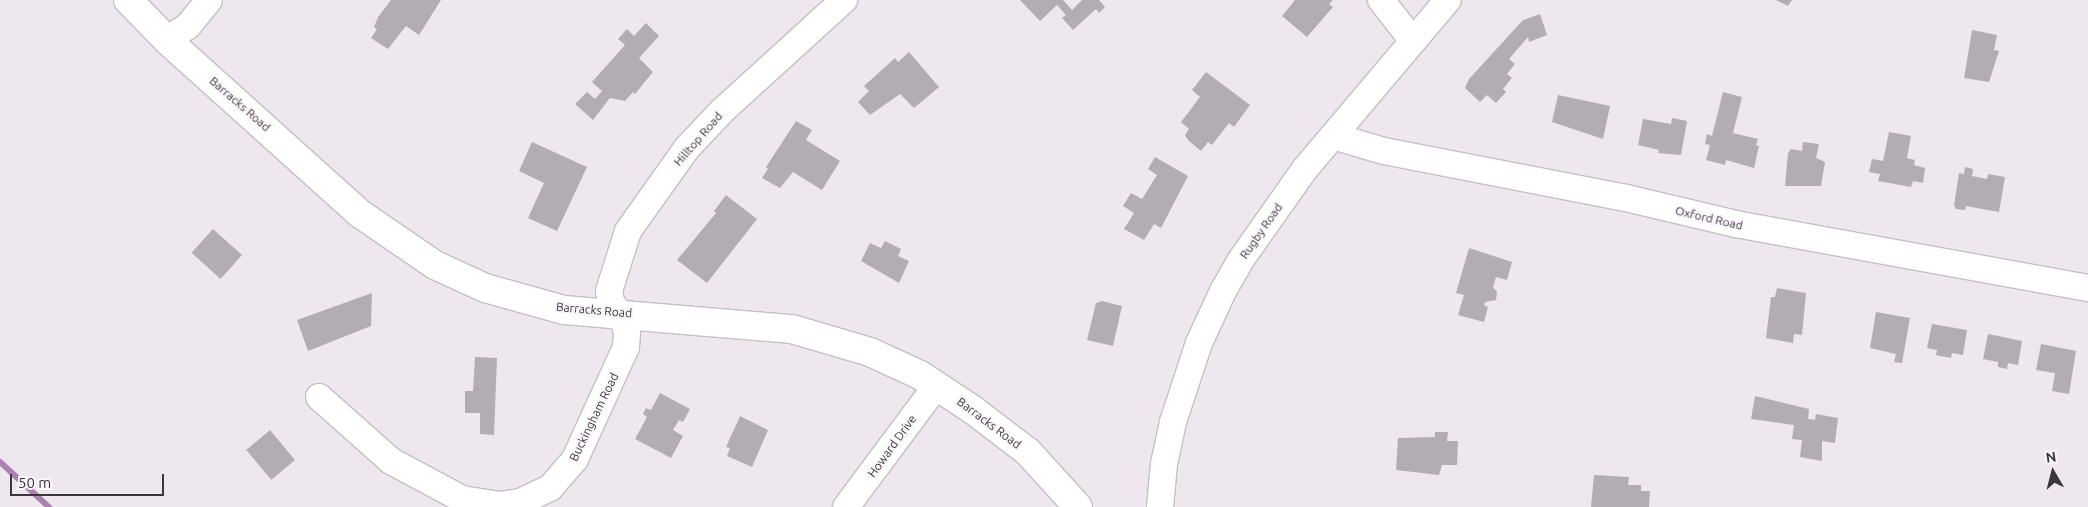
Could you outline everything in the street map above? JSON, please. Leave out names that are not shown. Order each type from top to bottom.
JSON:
[{"type":"main road","name":"Barracks Road","points":[[128,0],[167,40],[359,213],[435,265],[485,288],[528,302],[564,310],[618,312],[750,323],[827,337],[870,352],[937,385],[1028,452],[1078,507]]},
{"type":"street","points":[[167,40],[188,26],[209,0]]},
{"type":"street","name":"Hilltop Road","points":[[618,312],[611,302],[609,291],[628,231],[645,204],[687,148],[722,112],[844,0]]},
{"type":"street","points":[[1381,0],[1413,41]]},
{"type":"street","name":"Rugby Road","points":[[1160,507],[1164,464],[1173,422],[1217,301],[1240,261],[1306,169],[1448,0]]},
{"type":"street","name":"Oxford Road","points":[[1333,136],[1384,151],[1626,198],[1736,224],[2088,288]]},
{"type":"street","name":"Buckingham Road","points":[[318,397],[365,441],[425,482],[477,504],[520,502],[550,488],[575,459],[626,347],[627,334],[618,312]]},
{"type":"street","name":"Howard Drive","points":[[846,507],[937,385]]},
{"type":"building","points":[[391,0],[441,0],[419,35],[406,26],[388,49],[371,38],[377,29],[374,27],[378,17]]},
{"type":"building","points":[[1020,0],[1063,0],[1072,10],[1082,0],[1099,0],[1105,7],[1099,13],[1096,9],[1073,30],[1062,18],[1066,15],[1057,5],[1040,21]]},
{"type":"building","points":[[1295,0],[1333,0],[1329,4],[1333,7],[1307,37],[1282,16]]},
{"type":"building","points":[[1776,0],[1792,0],[1788,6]]},
{"type":"building","points":[[1540,14],[1547,35],[1529,42],[1528,37],[1509,59],[1515,64],[1507,74],[1512,78],[1503,89],[1506,92],[1496,103],[1487,95],[1480,102],[1465,88],[1469,79],[1523,20]]},
{"type":"building","points":[[646,23],[659,36],[639,58],[653,72],[635,94],[633,92],[625,101],[610,98],[593,120],[575,104],[587,92],[595,99],[602,91],[592,82],[625,45],[618,39],[627,29],[634,36]]},
{"type":"building","points":[[1972,30],[1997,35],[1994,50],[1999,51],[1989,82],[1964,78]]},
{"type":"building","points":[[909,52],[939,87],[914,108],[900,94],[870,115],[858,102],[869,91],[864,86],[895,58],[898,62]]},
{"type":"building","points":[[1206,72],[1250,105],[1234,127],[1229,123],[1212,145],[1208,142],[1201,151],[1188,140],[1185,135],[1189,129],[1181,122],[1200,97],[1192,90]]},
{"type":"building","points":[[1723,92],[1742,97],[1733,133],[1758,139],[1756,145],[1759,146],[1754,168],[1726,160],[1725,165],[1706,160],[1710,145],[1705,144],[1707,134],[1712,136]]},
{"type":"building","points":[[1558,95],[1610,106],[1603,139],[1552,122]]},
{"type":"building","points":[[1672,118],[1687,121],[1681,155],[1658,153],[1659,150],[1638,145],[1643,119],[1671,124]]},
{"type":"building","points":[[796,121],[812,130],[806,140],[840,161],[822,190],[793,172],[780,188],[762,178],[768,169],[766,167]]},
{"type":"building","points":[[1889,132],[1911,136],[1907,158],[1915,160],[1914,165],[1925,168],[1923,183],[1913,181],[1911,187],[1878,181],[1880,174],[1869,172],[1872,159],[1883,161]]},
{"type":"building","points":[[532,142],[587,167],[557,231],[528,218],[544,183],[519,171]]},
{"type":"building","points":[[1803,142],[1819,144],[1816,158],[1825,162],[1821,186],[1785,186],[1788,153],[1791,149],[1802,151]]},
{"type":"building","points":[[1155,157],[1188,176],[1161,228],[1154,224],[1144,240],[1124,229],[1134,213],[1123,206],[1131,193],[1142,199],[1157,175],[1148,169]]},
{"type":"building","points":[[1965,167],[1973,169],[1972,176],[1987,179],[1988,174],[2005,177],[1999,212],[1966,206],[1965,210],[1956,209],[1954,205],[1959,173],[1964,174]]},
{"type":"building","points":[[726,195],[757,219],[707,283],[677,260],[716,213],[714,211]]},
{"type":"building","points":[[213,229],[242,255],[221,279],[192,253]]},
{"type":"building","points":[[885,241],[901,249],[898,256],[909,261],[899,283],[861,261],[870,243],[881,248]]},
{"type":"building","points":[[1469,248],[1512,262],[1507,280],[1496,277],[1493,287],[1497,292],[1496,300],[1485,302],[1484,305],[1488,307],[1484,322],[1458,315],[1464,295],[1456,293]]},
{"type":"building","points":[[1777,288],[1806,293],[1802,335],[1794,334],[1793,343],[1766,338],[1771,297],[1775,297]]},
{"type":"building","points":[[372,293],[371,326],[308,351],[297,320]]},
{"type":"building","points":[[1102,301],[1122,306],[1113,346],[1087,340],[1096,303]]},
{"type":"building","points":[[1876,312],[1910,318],[1902,363],[1894,362],[1896,354],[1870,348]]},
{"type":"building","points":[[1932,324],[1967,330],[1963,355],[1952,353],[1951,358],[1936,355],[1937,350],[1927,348]]},
{"type":"building","points":[[1988,334],[2022,341],[2018,365],[2008,363],[2007,369],[1998,367],[1998,362],[1983,359]]},
{"type":"building","points":[[2041,344],[2076,351],[2069,394],[2052,391],[2055,373],[2036,370]]},
{"type":"building","points":[[475,357],[497,358],[494,435],[480,434],[480,413],[465,413],[465,391],[473,391]]},
{"type":"building","points":[[660,393],[690,409],[683,422],[679,420],[673,430],[683,436],[671,458],[635,439],[647,417],[643,414],[646,408],[651,410]]},
{"type":"building","points":[[1755,396],[1809,409],[1808,419],[1815,420],[1816,414],[1838,418],[1835,443],[1822,441],[1822,461],[1800,457],[1802,440],[1792,439],[1794,425],[1751,419]]},
{"type":"building","points":[[740,416],[768,430],[752,467],[727,456],[730,448],[726,447]]},
{"type":"building","points":[[270,430],[295,460],[271,480],[246,450]]},
{"type":"building","points":[[1435,432],[1448,432],[1447,441],[1458,441],[1457,465],[1442,465],[1439,475],[1396,470],[1398,438],[1435,437]]},
{"type":"building","points":[[1594,475],[1629,477],[1628,485],[1641,485],[1641,491],[1650,491],[1649,507],[1591,507]]},
{"type":"waterway","points":[[0,462],[49,507]]}]
